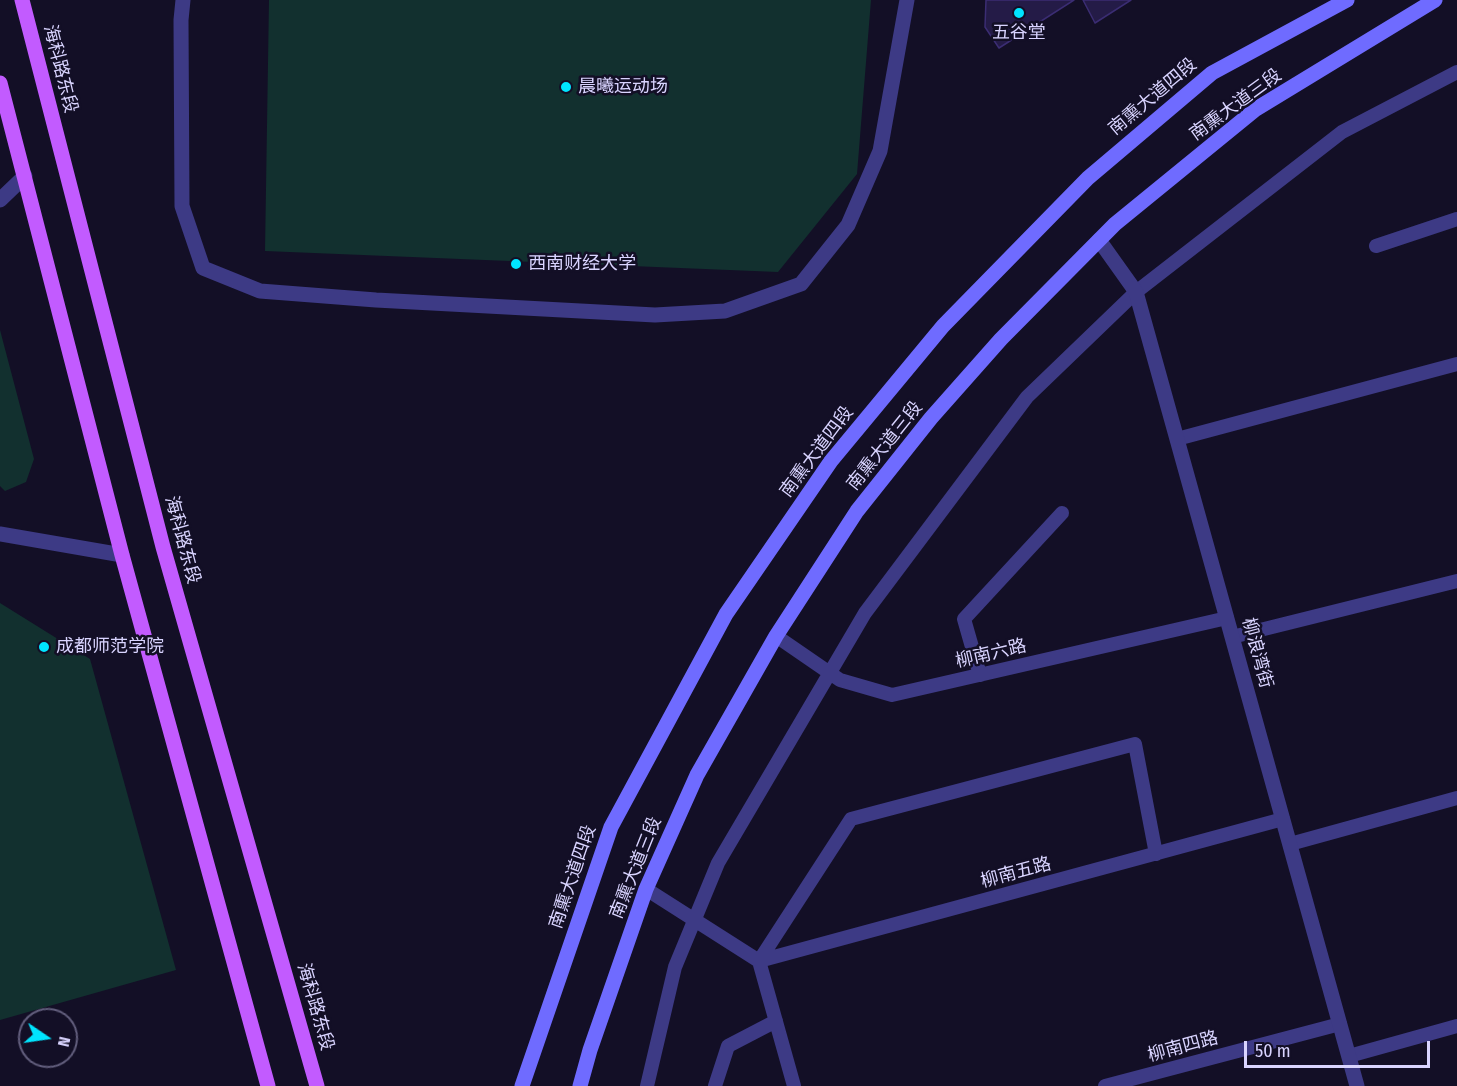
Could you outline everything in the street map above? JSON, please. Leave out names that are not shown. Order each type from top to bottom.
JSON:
[{"type":"main road","name":"海科路东段","points":[[22,0],[163,547],[317,1086]]},
{"type":"main road","name":"南熏大道四段","points":[[522,1086],[611,827],[726,614],[831,461],[943,326],[1088,178],[1212,74],[1347,0]]},
{"type":"main road","name":"南熏大道三段","points":[[580,1086],[590,1050],[646,889],[697,774],[776,636],[857,511],[931,418],[1001,339],[1114,224],[1257,109],[1436,0]]},
{"type":"main road","points":[[0,83],[122,555],[268,1086]]},
{"type":"street","points":[[183,0],[181,20],[182,206],[203,268],[260,291],[387,301],[655,315],[725,311],[801,284],[848,225],[880,151],[907,0]]},
{"type":"street","points":[[0,200],[25,176]]},
{"type":"street","name":"柳浪湾街","points":[[1099,240],[1136,292],[1357,1086]]},
{"type":"street","points":[[0,534],[122,555]]},
{"type":"lane","points":[[647,1086],[675,967],[718,863],[866,613],[1027,397],[1136,292],[1342,132],[1457,72]]},
{"type":"lane","points":[[1376,246],[1457,219]]},
{"type":"lane","points":[[1177,439],[1457,364]]},
{"type":"lane","points":[[980,675],[964,619],[1062,513]]},
{"type":"lane","points":[[1233,637],[1457,581]]},
{"type":"lane","name":"柳南六路","points":[[776,636],[840,680],[892,695],[1227,618]]},
{"type":"lane","points":[[759,961],[850,819],[1135,744],[1156,854]]},
{"type":"lane","points":[[1290,844],[1457,798]]},
{"type":"lane","name":"柳南五路","points":[[759,961],[1283,819]]},
{"type":"lane","points":[[646,889],[759,961],[794,1086]]},
{"type":"lane","points":[[715,1086],[728,1046],[776,1021]]},
{"type":"lane","name":"柳南四路","points":[[1105,1086],[1340,1024]]},
{"type":"lane","points":[[1349,1056],[1457,1026]]},
{"type":"green space","name":"晨曦运动场","points":[[269,0],[871,0],[857,174],[778,272],[265,251]]},
{"type":"green space","points":[[0,330],[34,459],[26,482],[5,491],[0,486]]},
{"type":"green space","name":"成都师范学院","points":[[0,603],[90,659],[176,970],[42,1008],[18,1008],[18,1015],[0,1020]]},
{"type":"building","name":"五谷堂","points":[[986,0],[1074,0],[999,48],[985,27]]},
{"type":"building","name":"五谷堂","points":[[1083,0],[1131,0],[1095,23]]},
{"type":"place","name":"五谷堂","points":[[1019,13]]},
{"type":"place","name":"晨曦运动场","points":[[566,87]]},
{"type":"place","name":"西南财经大学","points":[[516,264]]},
{"type":"place","name":"成都师范学院","points":[[44,647]]}]
